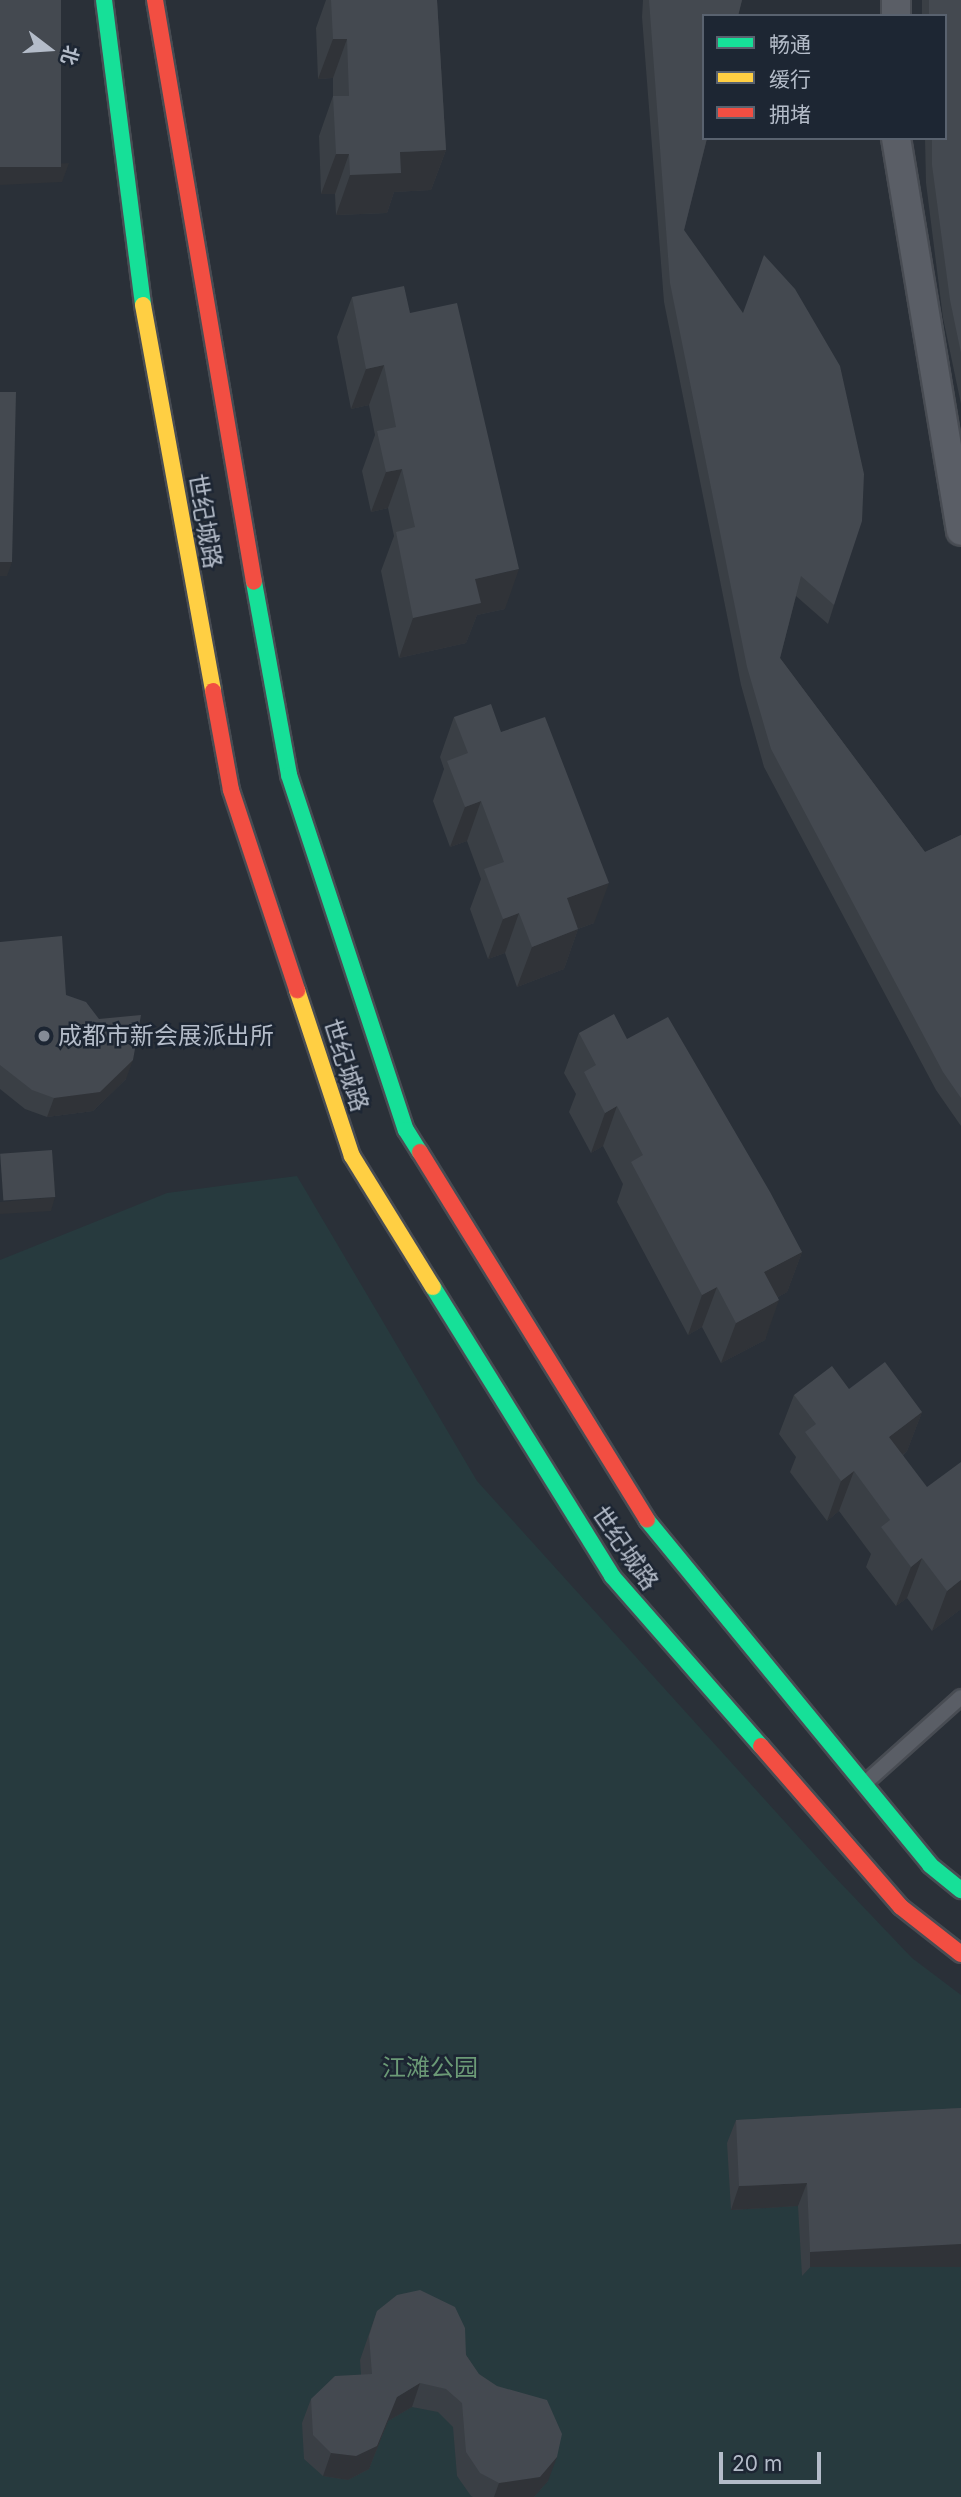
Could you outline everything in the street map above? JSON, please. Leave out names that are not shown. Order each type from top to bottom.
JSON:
[{"type":"main road","name":"世纪城路","points":[[104,0],[137,272],[231,790],[352,1156],[612,1576],[901,1907],[961,1954]]},
{"type":"main road","name":"世纪城路","points":[[155,0],[195,264],[289,775],[406,1130],[661,1542],[930,1865],[961,1890]]},
{"type":"street","points":[[896,140],[961,531]]},
{"type":"lane","points":[[863,1785],[961,1697]]},
{"type":"green space","name":"江滩公园","points":[[297,1176],[477,1481],[832,1874],[912,1958],[961,1995],[961,2497],[0,2497],[0,1260],[167,1193]]},
{"type":"building","points":[[0,0],[61,0],[61,167],[0,167]]},
{"type":"building","points":[[331,0],[437,0],[446,150],[400,152],[401,173],[350,175],[349,154],[336,154],[333,96],[349,96],[347,39],[333,39]]},
{"type":"building","points":[[649,0],[742,0],[738,14],[702,14],[702,140],[706,140],[684,230],[743,313],[764,255],[795,289],[840,366],[864,474],[862,521],[834,605],[801,576],[780,658],[925,852],[961,835],[961,1098],[943,1072],[771,749],[747,667],[670,283]]},
{"type":"building","points":[[929,0],[961,0],[961,353],[950,300],[932,165],[932,140],[947,140],[947,14],[929,14]]},
{"type":"building","points":[[404,286],[410,313],[457,303],[519,569],[475,579],[481,603],[413,618],[396,532],[415,527],[402,469],[386,472],[377,431],[396,427],[384,365],[366,369],[352,297]]},
{"type":"building","points":[[0,392],[16,392],[12,562],[0,562]]},
{"type":"building","points":[[491,704],[501,732],[545,717],[609,883],[567,898],[578,929],[532,947],[519,913],[503,919],[484,869],[504,862],[481,801],[465,807],[447,761],[468,753],[454,717]]},
{"type":"building","name":"成都市新会展派出所","points":[[62,936],[66,995],[86,1002],[99,1019],[141,1015],[133,1060],[100,1092],[54,1098],[32,1090],[0,1065],[0,942]]},
{"type":"building","points":[[614,1014],[627,1039],[668,1017],[802,1252],[764,1272],[779,1300],[736,1323],[717,1287],[702,1295],[631,1162],[643,1155],[617,1106],[605,1113],[584,1072],[596,1065],[579,1033]]},
{"type":"building","points":[[52,1150],[55,1197],[3,1201],[0,1154]]},
{"type":"building","points":[[885,1362],[922,1412],[889,1437],[927,1487],[961,1462],[961,1580],[947,1591],[922,1558],[911,1567],[881,1527],[890,1520],[854,1471],[841,1481],[805,1432],[816,1424],[794,1395],[832,1366],[849,1389]]},
{"type":"building","points":[[961,2108],[961,2244],[810,2252],[807,2183],[739,2186],[736,2120]]},
{"type":"building","points":[[420,2290],[455,2307],[465,2328],[466,2355],[479,2374],[497,2386],[547,2400],[562,2434],[557,2457],[540,2477],[499,2483],[480,2473],[466,2452],[462,2403],[446,2389],[420,2383],[397,2397],[377,2446],[356,2456],[331,2453],[313,2435],[311,2399],[335,2376],[372,2374],[369,2336],[377,2311],[397,2295]]},
{"type":"traffic: fast","points":[[104,0],[143,305]]},
{"type":"traffic: fast","points":[[254,582],[289,775],[406,1130],[420,1152]]},
{"type":"traffic: fast","points":[[433,1287],[612,1576],[761,1746]]},
{"type":"traffic: fast","points":[[647,1520],[930,1865],[961,1890]]},
{"type":"traffic: slow","points":[[143,305],[213,691]]},
{"type":"traffic: slow","points":[[297,990],[352,1156],[433,1287]]},
{"type":"traffic: jam","points":[[155,0],[254,582]]},
{"type":"traffic: jam","points":[[213,691],[231,790],[297,990]]},
{"type":"traffic: jam","points":[[420,1152],[647,1520]]},
{"type":"traffic: jam","points":[[761,1746],[901,1907],[961,1954]]},
{"type":"place","name":"成都市新会展派出所","points":[[44,1036]]}]
